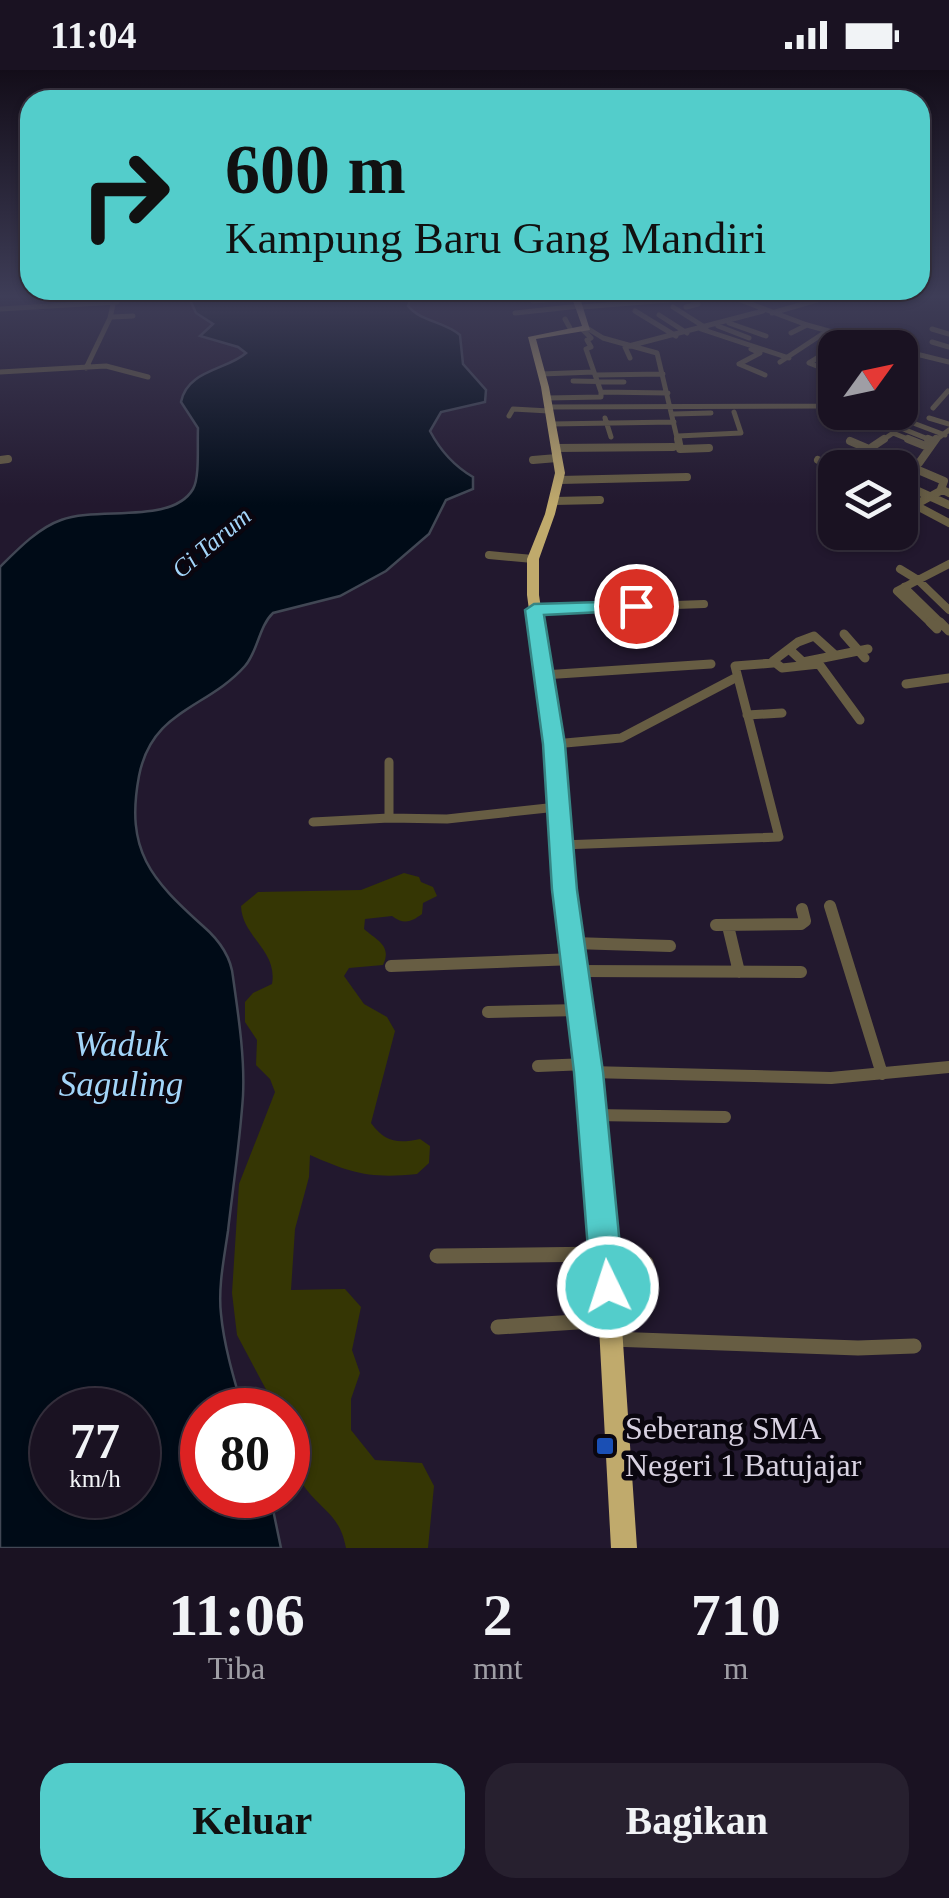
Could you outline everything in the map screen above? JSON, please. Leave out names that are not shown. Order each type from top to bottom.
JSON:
[{"type":"highway","points":[[539,367],[549,411],[565,451],[554,501],[533,559],[534,610],[554,744],[557,807],[593,1115],[606,1254],[624,1548]]},
{"type":"street","points":[[0,372],[97,367]]},
{"type":"street","points":[[112,367],[148,377]]},
{"type":"street","points":[[549,411],[575,398],[601,398],[593,367]]},
{"type":"street","points":[[662,367],[680,449],[709,448]]},
{"type":"street","points":[[746,367],[766,375]]},
{"type":"street","points":[[540,374],[571,378],[664,374]]},
{"type":"street","points":[[596,376],[624,382]]},
{"type":"street","points":[[571,378],[575,398]]},
{"type":"street","points":[[933,408],[949,390]]},
{"type":"street","points":[[601,392],[668,394]]},
{"type":"street","points":[[549,411],[578,423],[606,423],[695,410],[818,406]]},
{"type":"street","points":[[509,416],[514,409],[619,412]]},
{"type":"street","points":[[678,436],[741,433],[738,412],[712,409]]},
{"type":"street","points":[[712,409],[721,434]]},
{"type":"street","points":[[549,411],[672,414]]},
{"type":"street","points":[[576,412],[578,423]]},
{"type":"street","points":[[603,412],[612,437]]},
{"type":"street","points":[[930,418],[948,430]]},
{"type":"street","points":[[918,424],[948,430]]},
{"type":"street","points":[[886,430],[930,444]]},
{"type":"street","points":[[908,430],[930,444]]},
{"type":"street","points":[[918,463],[930,444],[948,430]]},
{"type":"street","points":[[872,448],[893,434]]},
{"type":"street","points":[[850,441],[877,450]]},
{"type":"street","points":[[532,460],[565,451],[675,448],[621,448]]},
{"type":"street","points":[[918,468],[946,482],[945,492],[916,506],[949,523]]},
{"type":"street","points":[[560,480],[687,476]]},
{"type":"street","points":[[918,492],[949,512]]},
{"type":"street","points":[[928,498],[949,505]]},
{"type":"street","points":[[554,501],[600,500]]},
{"type":"street","points":[[489,555],[533,559]]},
{"type":"street","points":[[936,629],[897,591],[948,567]]},
{"type":"street","points":[[900,569],[918,580],[949,610]]},
{"type":"street","points":[[904,587],[949,630]]},
{"type":"street","points":[[534,610],[704,604]]},
{"type":"street","points":[[789,649],[802,662],[864,652],[844,634]]},
{"type":"street","points":[[562,845],[646,845],[779,837],[736,665],[774,662],[814,636],[835,655]]},
{"type":"street","points":[[774,662],[782,668],[819,664],[860,720]]},
{"type":"street","points":[[544,675],[711,664]]},
{"type":"street","points":[[554,744],[617,740],[737,677]]},
{"type":"street","points":[[906,684],[949,678]]},
{"type":"street","points":[[747,715],[782,713]]},
{"type":"street","points":[[389,762],[390,818]]},
{"type":"street","points":[[313,822],[447,819],[557,807]]},
{"type":"street","points":[[830,906],[882,1074]]},
{"type":"street","points":[[739,972],[722,926],[801,924],[805,920],[802,910]]},
{"type":"street","points":[[391,966],[575,958],[670,946]]},
{"type":"street","points":[[575,958],[739,972],[801,972]]},
{"type":"street","points":[[488,1012],[581,1010]]},
{"type":"street","points":[[538,1066],[846,1077],[949,1068]]},
{"type":"street","points":[[593,1115],[726,1117]]},
{"type":"street","points":[[436,1256],[606,1254],[646,1263]]},
{"type":"street","points":[[498,1327],[609,1320]]},
{"type":"street","points":[[610,1339],[858,1348],[914,1346]]},
{"type":"shaded area","points":[[404,873],[419,877],[433,887],[437,896],[423,903],[422,914],[411,921],[392,916],[365,919],[364,929],[385,948],[383,965],[349,968],[344,976],[364,1004],[387,1017],[395,1031],[371,1123],[392,1140],[420,1139],[430,1146],[429,1163],[417,1174],[386,1176],[349,1170],[310,1155],[309,1177],[295,1229],[291,1290],[345,1289],[361,1307],[352,1350],[360,1373],[351,1399],[351,1430],[375,1460],[422,1463],[434,1486],[428,1548],[346,1548],[336,1522],[310,1493],[310,1388],[265,1388],[237,1335],[232,1293],[239,1184],[275,1092],[270,1079],[256,1065],[257,1040],[245,1022],[245,1002],[253,993],[272,984],[272,972],[270,962],[247,926],[241,906],[258,892],[361,890]]},
{"type":"water","name":"Waduk Saguling","points":[[221,367],[466,367],[486,390],[485,402],[441,412],[430,431],[448,457],[473,477],[473,489],[446,500],[429,534],[386,571],[340,596],[273,613],[245,666],[168,723],[146,754],[139,776],[139,844],[156,878],[214,936],[227,955],[242,1051],[242,1113],[220,1304],[237,1388],[180,1388],[180,1518],[275,1518],[281,1548],[0,1548],[0,567],[36,534],[61,520],[152,511],[183,500],[193,489],[197,469],[198,428],[181,402],[191,383]]},
{"type":"place","name":"Seberang SMA Negeri 1 Batujajar","points":[[605,1446]]},
{"type":"route","points":[[608,1287],[589,1072],[564,890],[554,744],[534,610],[636,606]]},
{"type":"water label","name":"Ci Tarum","points":[[211,542]]}]
